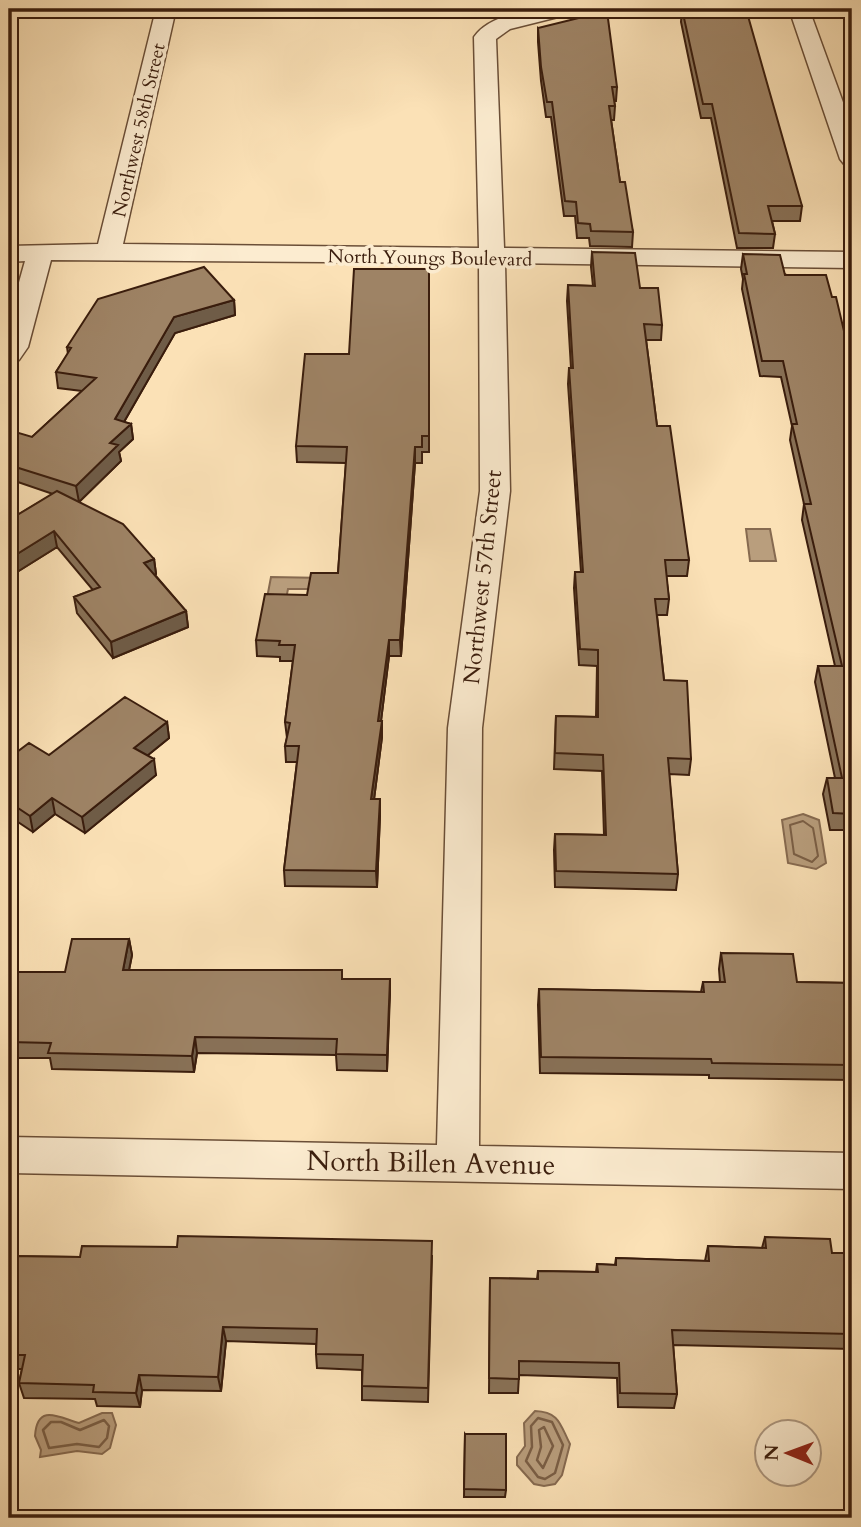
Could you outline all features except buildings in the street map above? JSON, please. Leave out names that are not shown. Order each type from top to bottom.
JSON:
[{"type":"street","name":"Northwest 58th Street","points":[[109,251],[166,9]]},
{"type":"street","name":"Northwest 57th Street","points":[[458,1163],[465,729],[495,491],[492,258],[485,37],[503,25],[567,9]]},
{"type":"street","points":[[799,9],[852,159]]},
{"type":"street","name":"North Youngs Boulevard","points":[[9,254],[109,251],[492,258],[852,260]]},
{"type":"street","points":[[9,354],[40,254]]},
{"type":"street","name":"North Billen Avenue","points":[[9,1155],[852,1171]]},
{"type":"water","points":[[746,529],[770,529],[776,561],[750,561]]},
{"type":"water","points":[[271,577],[325,578],[311,589],[288,589],[286,599],[267,598]]},
{"type":"water","points":[[803,814],[819,820],[826,863],[816,869],[788,863],[782,820]]},
{"type":"water","points":[[535,1411],[554,1417],[570,1444],[562,1475],[555,1484],[534,1484],[517,1465],[517,1457],[525,1446],[524,1423]]},
{"type":"water","points":[[102,1413],[112,1413],[116,1425],[110,1448],[102,1454],[77,1451],[40,1457],[41,1450],[35,1436],[37,1425],[45,1415],[79,1423]]}]
